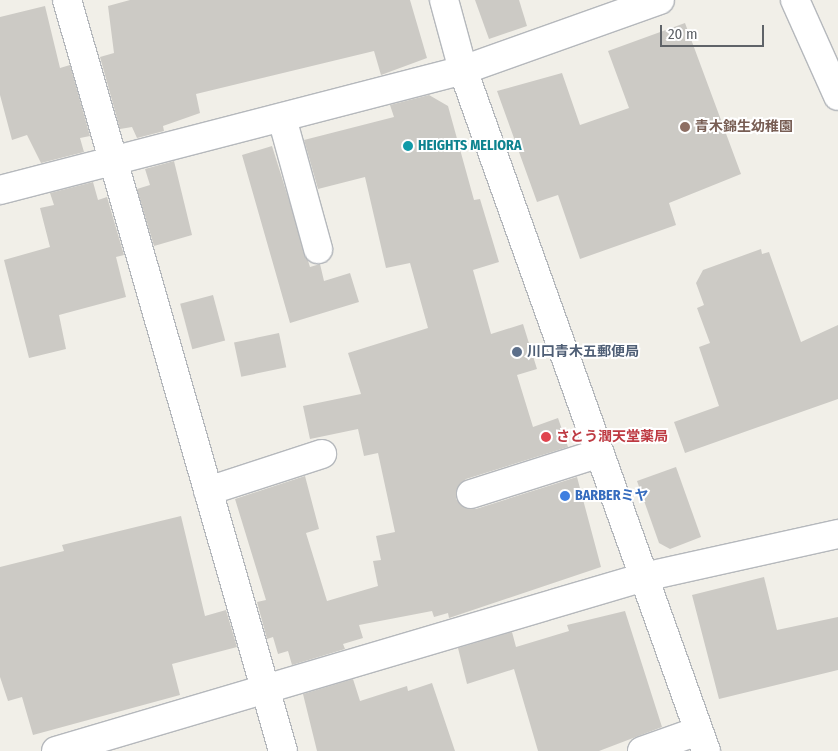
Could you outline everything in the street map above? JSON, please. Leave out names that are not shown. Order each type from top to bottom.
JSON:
[{"type":"street","points":[[67,0],[283,751]]},
{"type":"street","points":[[444,0],[463,70],[702,741],[642,751]]},
{"type":"street","points":[[0,190],[463,70],[660,0]]},
{"type":"street","points":[[796,0],[838,96]]},
{"type":"street","points":[[282,118],[318,249]]},
{"type":"street","points":[[471,494],[600,452]]},
{"type":"street","points":[[208,491],[322,454]]},
{"type":"street","points":[[56,751],[265,687],[644,577],[838,534]]},
{"type":"building","points":[[130,0],[410,0],[427,58],[381,75],[374,51],[196,94],[200,113],[163,126],[164,131],[137,138],[132,127],[120,129],[100,57],[114,53],[108,6]]},
{"type":"building","points":[[475,0],[519,0],[527,26],[489,39]]},
{"type":"building","points":[[45,6],[60,68],[70,65],[90,136],[80,138],[84,152],[41,163],[27,135],[12,140],[0,95],[0,17]]},
{"type":"building","points":[[685,23],[741,174],[669,203],[676,225],[580,259],[558,195],[537,202],[497,91],[562,73],[580,125],[629,108],[608,51]]},
{"type":"building","points":[[429,95],[448,106],[474,200],[480,199],[499,262],[473,270],[491,334],[523,324],[537,369],[517,375],[533,427],[558,418],[568,447],[466,479],[456,490],[456,499],[467,509],[476,509],[577,477],[601,567],[449,618],[448,613],[434,617],[432,611],[359,625],[363,638],[343,644],[345,649],[292,665],[288,651],[278,654],[273,637],[267,639],[257,602],[266,600],[235,499],[305,476],[319,529],[306,533],[327,601],[378,586],[373,561],[381,560],[376,536],[395,532],[378,453],[364,456],[358,429],[310,439],[303,406],[361,394],[348,353],[428,328],[410,263],[386,268],[365,177],[318,189],[304,140],[394,117],[390,105]]},
{"type":"building","points":[[272,146],[310,267],[320,264],[324,281],[350,273],[359,302],[290,323],[242,155]]},
{"type":"building","points":[[174,161],[192,235],[154,246],[137,189],[150,185],[145,169]]},
{"type":"building","points":[[93,182],[98,200],[107,197],[124,255],[116,257],[126,297],[59,315],[66,349],[29,358],[4,260],[50,247],[40,208],[54,205],[50,193]]},
{"type":"building","points":[[761,249],[762,254],[769,252],[801,342],[838,325],[838,399],[685,453],[674,422],[719,406],[699,347],[710,343],[697,308],[704,305],[696,283],[703,270]]},
{"type":"building","points":[[213,295],[225,340],[192,349],[180,304]]},
{"type":"building","points":[[279,333],[286,367],[241,377],[234,343]]},
{"type":"building","points":[[676,467],[701,537],[670,549],[659,543],[637,481]]},
{"type":"building","points":[[181,516],[205,616],[226,610],[237,647],[172,664],[180,695],[33,735],[22,697],[8,701],[0,677],[0,567],[64,551],[62,545]]},
{"type":"building","points":[[764,577],[777,630],[838,617],[838,670],[719,699],[692,595]]},
{"type":"building","points":[[625,611],[662,727],[599,751],[538,751],[514,669],[467,684],[458,648],[512,632],[516,647],[569,631],[567,625]]},
{"type":"building","points":[[353,679],[360,701],[407,686],[408,691],[432,683],[455,751],[317,751],[303,694]]},
{"type":"place","name":"青木錦生幼稚園","points":[[685,127]]},
{"type":"place","name":"HEIGHTS MELIORA","points":[[408,146]]},
{"type":"place","name":"川口青木五郵便局","points":[[517,352]]},
{"type":"place","name":"さとう潤天堂薬局","points":[[546,437]]},
{"type":"place","name":"BARBERミヤ","points":[[565,496]]}]
